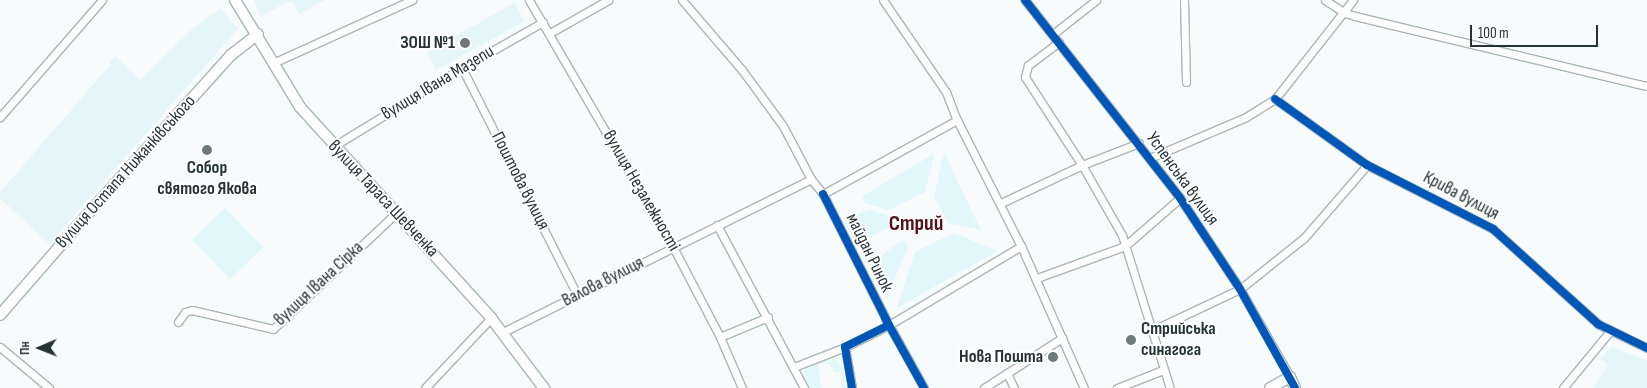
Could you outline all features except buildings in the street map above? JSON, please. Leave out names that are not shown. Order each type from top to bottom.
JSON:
[{"type":"main road","name":"вулиця Тараса Шевченка","points":[[235,0],[258,34],[300,107],[491,318],[544,388]]},
{"type":"main road","name":"вулиця Остапа Нижанківського","points":[[0,315],[231,55],[258,34]]},
{"type":"main road","points":[[1270,388],[1290,377]]},
{"type":"main road","name":"Успенська вулиця","points":[[1290,377],[1296,388]]},
{"type":"street","points":[[0,117],[102,0]]},
{"type":"street","points":[[273,63],[412,0]]},
{"type":"street","name":"вулиця Незалежності","points":[[530,0],[673,247],[720,337],[742,388]]},
{"type":"street","points":[[550,32],[608,0]]},
{"type":"street","name":"майдан Ринок","points":[[682,0],[742,70],[784,126],[811,179],[823,194],[889,326],[924,388]]},
{"type":"street","points":[[882,0],[946,92],[957,120],[1001,203],[1037,278],[1084,388]]},
{"type":"street","name":"Успенська вулиця","points":[[1025,0],[1139,143],[1180,198],[1240,289],[1290,377]]},
{"type":"street","points":[[1053,34],[1096,0]]},
{"type":"street","points":[[1184,0],[1186,82]]},
{"type":"street","points":[[1325,0],[1345,12],[1647,86]]},
{"type":"street","points":[[1150,158],[1246,117],[1275,100],[1353,0]]},
{"type":"street","name":"вулиця Івана Мазепи","points":[[334,146],[462,68],[543,22]]},
{"type":"street","points":[[1059,42],[1028,65],[1025,77],[1082,165],[1122,235],[1170,388]]},
{"type":"street","name":"Поштова вулиця","points":[[462,68],[577,295]]},
{"type":"street","name":"Крива вулиця","points":[[1275,100],[1366,165],[1493,229],[1598,324],[1647,348]]},
{"type":"street","points":[[823,194],[957,120]]},
{"type":"street","points":[[1001,203],[1082,165],[1139,143]]},
{"type":"street","points":[[1152,331],[1240,289],[1304,238],[1366,165]]},
{"type":"street","name":"Валова вулиця","points":[[503,332],[811,179]]},
{"type":"street","points":[[1037,278],[1125,246],[1180,198]]},
{"type":"street","name":"вулиця Івана Сірка","points":[[178,322],[185,312],[192,310],[273,329],[397,212]]},
{"type":"street","points":[[717,225],[768,317],[804,388]]},
{"type":"street","points":[[794,367],[845,347],[889,326],[1022,246]]},
{"type":"street","points":[[720,337],[768,317]]},
{"type":"street","points":[[425,388],[491,318]]},
{"type":"street","points":[[1563,388],[1610,331]]},
{"type":"street","points":[[984,388],[1062,338]]},
{"type":"street","points":[[0,347],[49,388]]},
{"type":"street","points":[[845,347],[852,388]]},
{"type":"street","points":[[1117,388],[1163,370]]},
{"type":"street","points":[[1007,373],[1014,388]]},
{"type":"shaded area","points":[[254,0],[325,0],[299,14],[293,1],[290,3],[288,1],[261,17]]},
{"type":"shaded area","name":"ЗОШ №1","points":[[514,3],[525,21],[436,70],[427,52]]},
{"type":"shaded area","points":[[221,8],[238,29],[49,244],[0,198],[0,192],[111,64],[109,62],[115,56],[140,80],[192,29]]},
{"type":"shaded area","points":[[944,153],[981,230],[948,223],[934,196]]},
{"type":"shaded area","points":[[934,154],[925,192],[889,210],[864,203],[862,196]]},
{"type":"shaded area","points":[[225,208],[263,247],[230,279],[192,240]]},
{"type":"shaded area","points":[[869,209],[894,218],[896,224],[856,243],[844,222]]},
{"type":"shaded area","points":[[954,233],[998,251],[897,308],[915,252]]},
{"type":"shaded area","points":[[904,238],[908,248],[886,299],[870,265]]},
{"type":"shaded area","points":[[1612,347],[1647,361],[1647,388],[1593,388],[1608,365],[1600,358]]},
{"type":"shaded area","points":[[829,358],[836,359],[842,366],[846,388],[842,388],[840,372],[834,372],[829,364],[822,363],[818,364],[821,388],[809,388],[803,370]]},
{"type":"cycle path","points":[[1025,0],[1180,198],[1240,289],[1295,388]]},
{"type":"cycle path","points":[[1275,99],[1367,165],[1493,229],[1598,324],[1647,348]]},
{"type":"cycle path","points":[[823,194],[889,325],[845,347],[852,388]]},
{"type":"cycle path","points":[[885,318],[924,388]]},
{"type":"place","name":"ЗОШ №1","points":[[465,43]]},
{"type":"place","name":"Собор святого Якова","points":[[207,150]]},
{"type":"place","name":"Стрийська синагога","points":[[1131,340]]},
{"type":"place","name":"Нова Пошта","points":[[1053,357]]},
{"type":"district","name":"Стрий","points":[[916,224]]}]
